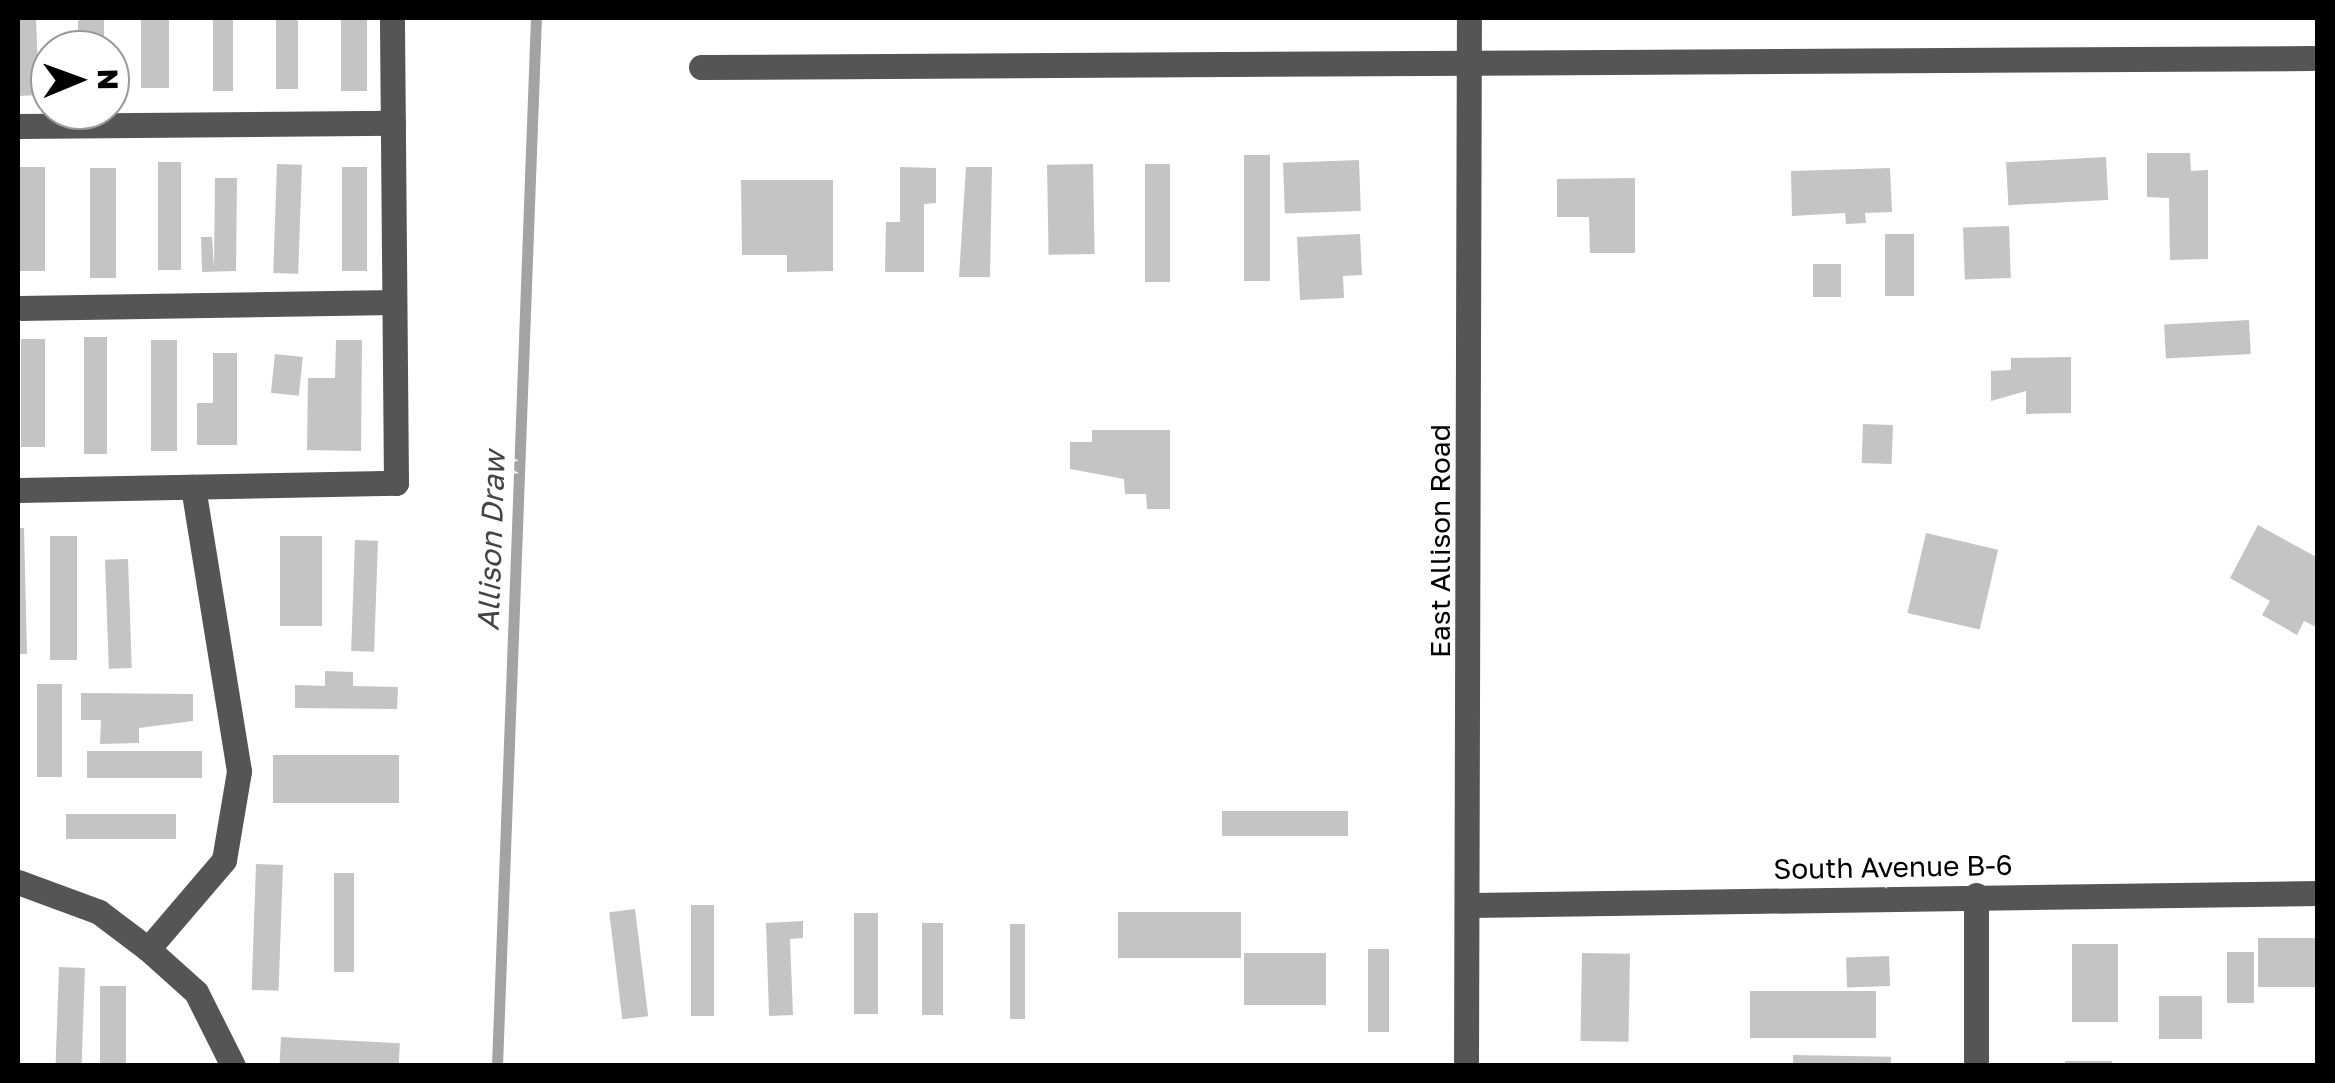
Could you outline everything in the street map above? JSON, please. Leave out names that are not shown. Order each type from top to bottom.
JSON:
[{"type":"street","points":[[18,490],[396,482],[392,18]]},
{"type":"street","name":"East Allison Road","points":[[1466,1066],[1470,905],[1469,18]]},
{"type":"street","points":[[701,68],[2312,58]]},
{"type":"street","points":[[18,126],[393,123]]},
{"type":"street","points":[[18,308],[394,302]]},
{"type":"street","points":[[148,948],[224,860],[238,812],[234,721],[193,486]]},
{"type":"street","points":[[18,882],[99,912],[148,948],[196,992],[233,1066]]},
{"type":"street","name":"South Avenue B-6","points":[[1470,905],[1976,895],[2318,894]]},
{"type":"street","points":[[1976,895],[1976,1066]]},
{"type":"building","points":[[18,18],[36,18],[36,30],[30,30],[30,95],[18,96]]},
{"type":"building","points":[[78,18],[104,18],[104,30],[78,30]]},
{"type":"building","points":[[141,18],[169,18],[169,88],[141,88]]},
{"type":"building","points":[[213,18],[233,18],[233,91],[213,91]]},
{"type":"building","points":[[276,18],[298,18],[298,89],[276,89]]},
{"type":"building","points":[[341,18],[367,18],[367,91],[341,91]]},
{"type":"building","points":[[2147,153],[2190,153],[2191,171],[2208,170],[2208,259],[2170,260],[2169,198],[2147,197]]},
{"type":"building","points":[[1244,155],[1270,155],[1270,281],[1244,281]]},
{"type":"building","points":[[2106,157],[2108,200],[2008,205],[2006,162]]},
{"type":"building","points":[[1359,160],[1361,211],[1285,214],[1283,163]]},
{"type":"building","points":[[158,162],[181,162],[181,270],[158,270]]},
{"type":"building","points":[[277,164],[302,165],[298,274],[273,273]]},
{"type":"building","points":[[1093,164],[1095,254],[1049,255],[1047,165]]},
{"type":"building","points":[[1145,164],[1170,164],[1170,282],[1145,282]]},
{"type":"building","points":[[18,167],[45,167],[45,271],[18,271]]},
{"type":"building","points":[[342,167],[367,167],[367,271],[342,271]]},
{"type":"building","points":[[900,167],[936,168],[936,203],[924,204],[924,272],[885,272],[886,222],[900,222]]},
{"type":"building","points":[[966,167],[992,167],[990,277],[959,277]]},
{"type":"building","points":[[90,168],[116,168],[116,278],[90,278]]},
{"type":"building","points":[[1890,168],[1892,212],[1865,213],[1866,223],[1846,224],[1845,213],[1792,216],[1791,171]]},
{"type":"building","points":[[215,178],[237,178],[236,271],[202,272],[201,237],[212,237],[214,267]]},
{"type":"building","points":[[1635,178],[1635,253],[1590,253],[1589,217],[1557,217],[1557,179]]},
{"type":"building","points":[[741,180],[833,180],[833,271],[787,272],[787,255],[742,255]]},
{"type":"building","points":[[2009,226],[2011,278],[1965,280],[1963,228]]},
{"type":"building","points":[[1360,234],[1362,275],[1343,276],[1344,298],[1300,300],[1297,237]]},
{"type":"building","points":[[1885,234],[1914,234],[1914,296],[1885,296]]},
{"type":"building","points":[[1813,264],[1841,264],[1841,297],[1813,297]]},
{"type":"building","points":[[2249,320],[2251,354],[2166,358],[2164,324]]},
{"type":"building","points":[[84,337],[107,337],[107,454],[84,454]]},
{"type":"building","points":[[21,339],[45,339],[45,447],[21,447]]},
{"type":"building","points":[[151,340],[177,340],[177,451],[151,451]]},
{"type":"building","points":[[336,340],[362,340],[361,451],[307,450],[308,378],[335,378]]},
{"type":"building","points":[[213,353],[237,353],[237,445],[197,445],[197,403],[213,403]]},
{"type":"building","points":[[275,354],[303,357],[299,396],[271,393]]},
{"type":"building","points":[[2071,357],[2071,413],[2026,414],[2026,391],[1991,401],[1991,371],[2011,370],[2011,358]]},
{"type":"building","points":[[1863,424],[1893,425],[1892,464],[1862,463]]},
{"type":"building","points":[[1092,430],[1170,430],[1170,509],[1147,509],[1146,494],[1125,494],[1124,479],[1070,469],[1070,442],[1092,442]]},
{"type":"building","points":[[2258,525],[2318,558],[2318,628],[2304,621],[2297,635],[2262,615],[2270,601],[2230,578]]},
{"type":"building","points":[[18,528],[24,528],[27,654],[18,654]]},
{"type":"building","points":[[1926,533],[1998,550],[1980,630],[1908,613]]},
{"type":"building","points":[[50,536],[77,536],[77,660],[50,660]]},
{"type":"building","points":[[280,536],[322,536],[322,626],[280,626]]},
{"type":"building","points":[[355,540],[378,541],[374,652],[351,651]]},
{"type":"building","points":[[128,559],[132,668],[109,669],[105,560]]},
{"type":"building","points":[[325,671],[353,672],[353,686],[398,687],[397,709],[295,708],[295,685],[325,686]]},
{"type":"building","points":[[37,684],[62,684],[62,777],[37,777]]},
{"type":"building","points":[[81,693],[193,694],[193,721],[139,728],[139,743],[100,744],[101,720],[81,720]]},
{"type":"building","points":[[87,751],[202,751],[202,778],[87,778]]},
{"type":"building","points":[[273,755],[399,755],[399,803],[273,803]]},
{"type":"building","points":[[1222,811],[1348,811],[1348,836],[1222,836]]},
{"type":"building","points":[[66,814],[176,814],[176,839],[66,839]]},
{"type":"building","points":[[256,864],[283,865],[279,991],[252,990]]},
{"type":"building","points":[[334,873],[354,873],[354,972],[334,972]]},
{"type":"building","points":[[691,905],[714,905],[714,1016],[691,1016]]},
{"type":"building","points":[[635,909],[648,1016],[622,1019],[609,912]]},
{"type":"building","points":[[1118,912],[1241,912],[1241,958],[1118,958]]},
{"type":"building","points":[[854,913],[878,913],[878,1014],[854,1014]]},
{"type":"building","points":[[803,921],[803,938],[790,939],[793,1015],[769,1016],[766,923]]},
{"type":"building","points":[[922,923],[943,923],[943,1015],[922,1015]]},
{"type":"building","points":[[1010,924],[1025,924],[1025,1019],[1010,1019]]},
{"type":"building","points":[[2258,938],[2318,938],[2318,987],[2258,987]]},
{"type":"building","points":[[2072,944],[2118,944],[2118,1022],[2072,1022]]},
{"type":"building","points":[[1368,949],[1389,949],[1389,1032],[1368,1032]]},
{"type":"building","points":[[2227,952],[2254,952],[2254,1003],[2227,1003]]},
{"type":"building","points":[[1244,953],[1326,953],[1326,1005],[1244,1005]]},
{"type":"building","points":[[1582,953],[1630,954],[1628,1042],[1580,1041]]},
{"type":"building","points":[[1889,956],[1890,986],[1847,987],[1846,958]]},
{"type":"building","points":[[59,967],[85,968],[82,1066],[56,1066]]},
{"type":"building","points":[[100,986],[126,986],[126,1066],[100,1066]]},
{"type":"building","points":[[1750,991],[1876,991],[1876,1038],[1750,1038]]},
{"type":"building","points":[[2159,996],[2202,996],[2202,1039],[2159,1039]]},
{"type":"building","points":[[281,1037],[400,1043],[399,1066],[280,1063]]},
{"type":"building","points":[[1793,1055],[1891,1057],[1891,1066],[1793,1066]]},
{"type":"building","points":[[2065,1061],[2112,1061],[2112,1066],[2065,1066]]},
{"type":"waterway","name":"Allison Draw","points":[[497,1066],[536,18]]}]
